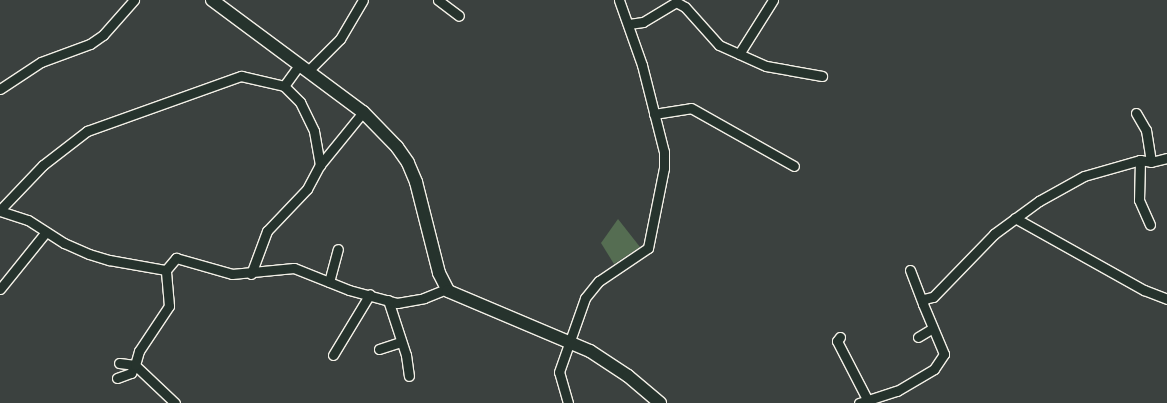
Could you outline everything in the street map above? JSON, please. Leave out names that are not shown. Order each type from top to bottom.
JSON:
[{"type":"main road","points":[[212,0],[363,112],[408,162],[446,289],[461,299],[570,343],[610,364],[660,403]]},
{"type":"street","points":[[0,89],[41,62],[90,44],[103,35],[134,0]]},
{"type":"street","points":[[284,86],[340,39],[363,0]]},
{"type":"street","points":[[438,0],[459,16]]},
{"type":"street","points":[[568,403],[559,372],[585,298],[592,288],[644,253],[651,241],[664,168],[664,152],[654,114],[629,24],[619,0]]},
{"type":"street","points":[[738,54],[773,0]]},
{"type":"street","points":[[629,24],[643,22],[676,2],[685,6],[719,45],[766,66],[822,76]]},
{"type":"street","points":[[166,270],[109,260],[64,244],[28,220],[0,211],[43,165],[87,131],[179,96],[241,76],[284,86],[309,118],[320,165]]},
{"type":"street","points":[[654,114],[691,108],[794,166]]},
{"type":"street","points":[[251,274],[267,231],[308,189],[320,165],[363,112]]},
{"type":"street","points":[[1136,113],[1146,130],[1151,162]]},
{"type":"street","points":[[923,304],[924,299],[933,297],[994,234],[1015,218],[1084,176],[1140,160],[1151,162],[1167,158]]},
{"type":"street","points":[[1140,160],[1139,200],[1150,225]]},
{"type":"street","points":[[1015,218],[1144,290],[1167,299]]},
{"type":"street","points":[[0,289],[46,232]]},
{"type":"street","points":[[329,282],[338,248]]},
{"type":"street","points":[[117,378],[131,373],[139,352],[170,306],[166,270],[176,258],[232,274],[251,274],[294,268],[329,282],[388,300],[412,301],[446,289]]},
{"type":"street","points":[[840,337],[837,341],[863,402],[897,390],[934,369],[944,354],[910,270]]},
{"type":"street","points":[[333,355],[370,294]]},
{"type":"street","points":[[388,300],[409,376]]},
{"type":"street","points":[[918,337],[933,328]]},
{"type":"street","points":[[379,349],[401,342]]},
{"type":"street","points":[[119,363],[135,365],[175,403]]},
{"type":"green space","points":[[618,219],[640,247],[614,264],[601,243]]}]
